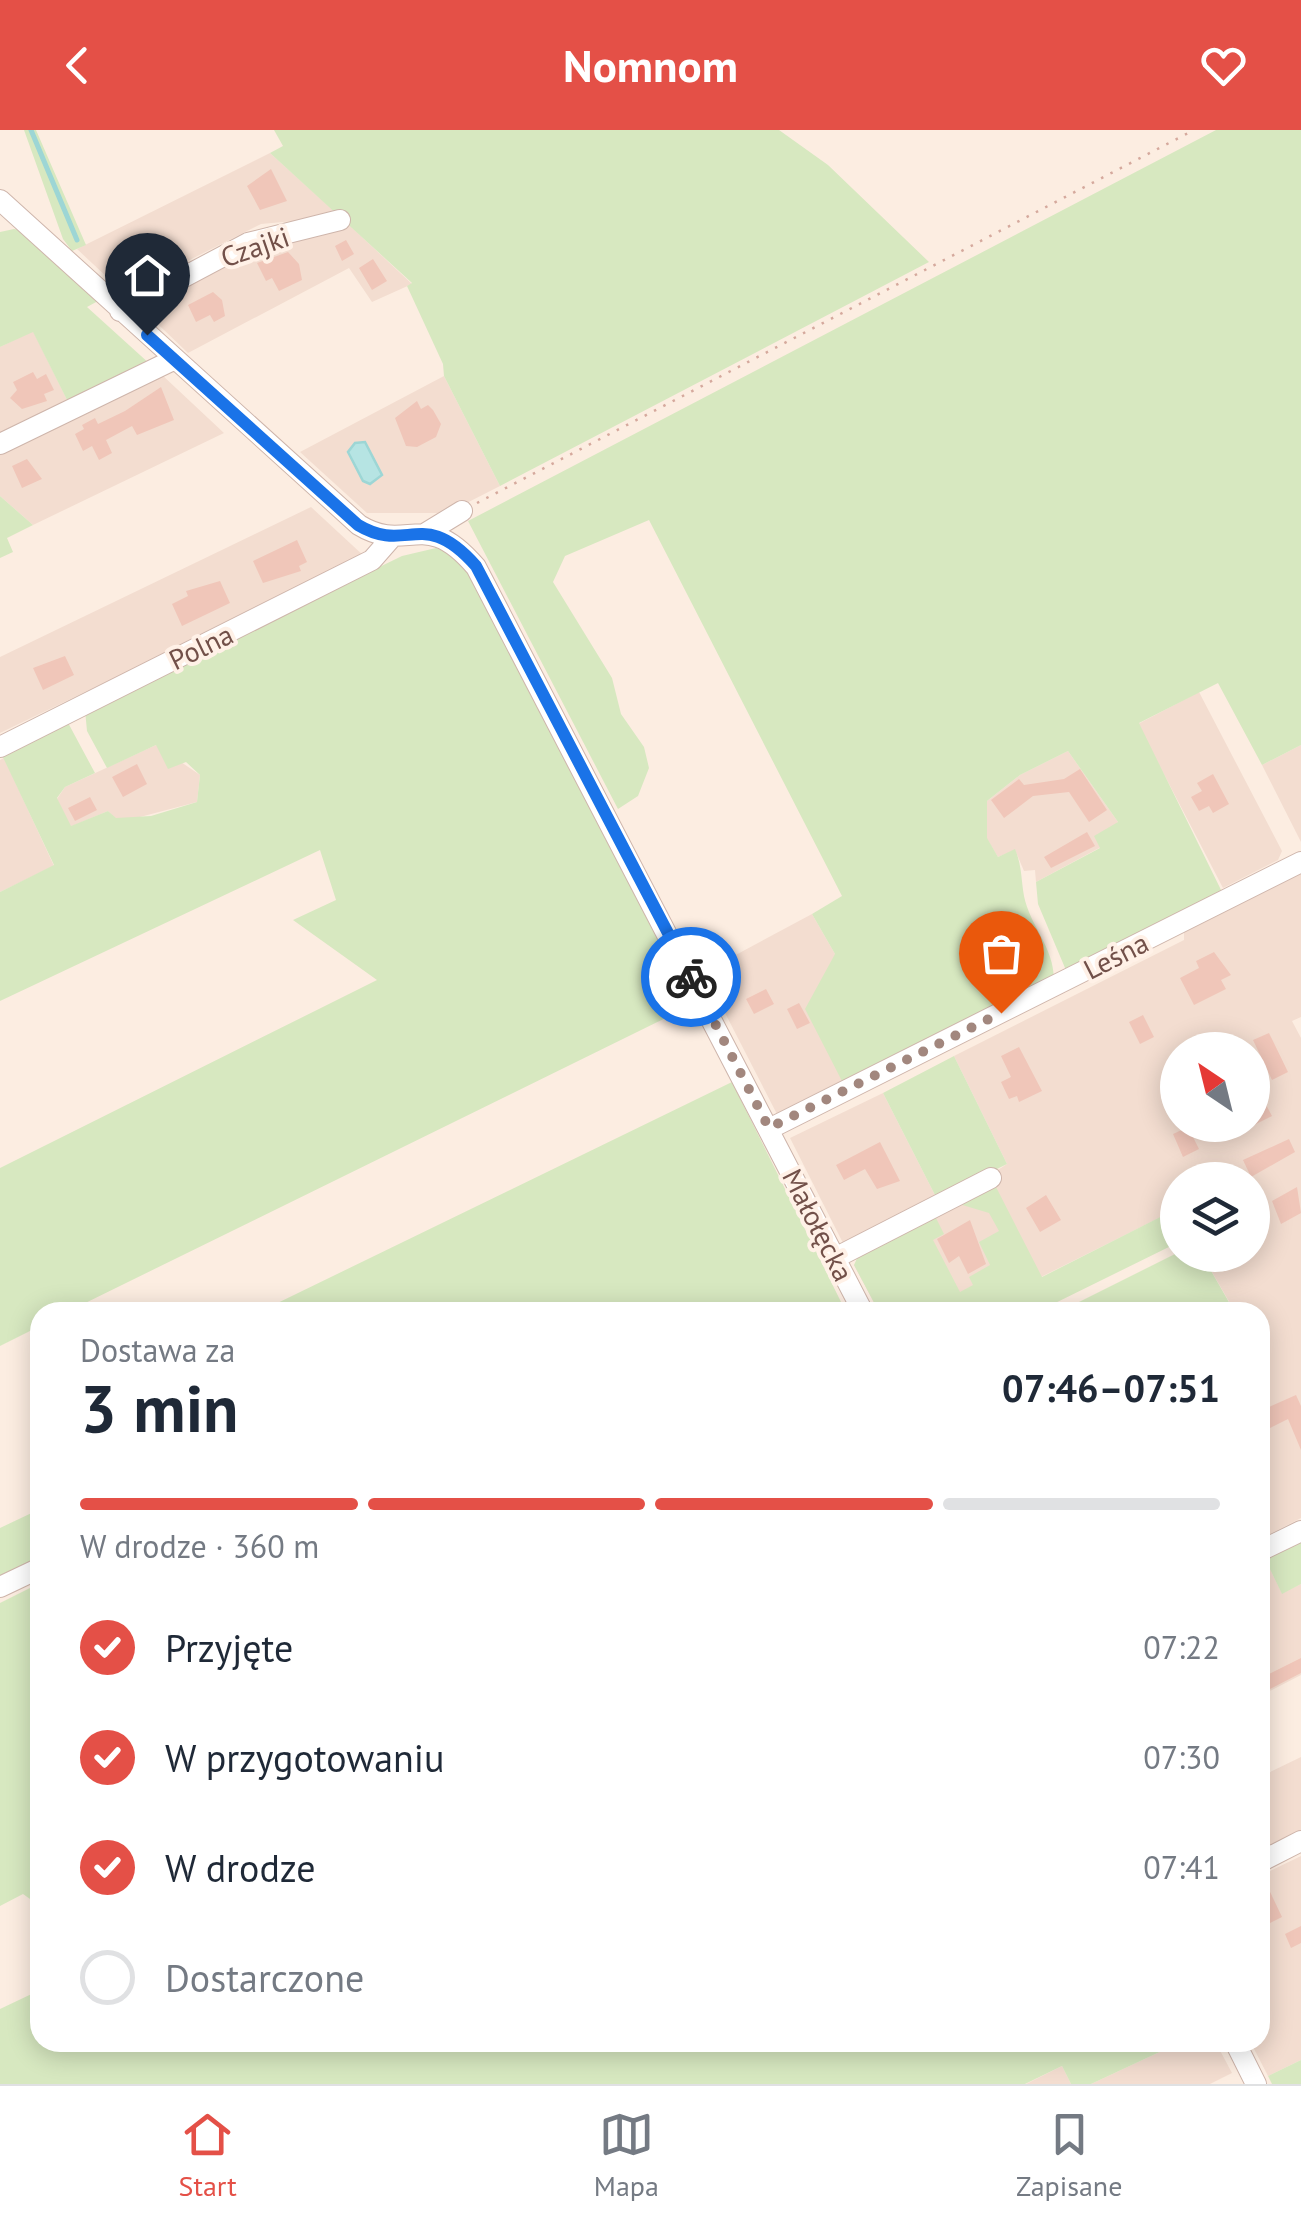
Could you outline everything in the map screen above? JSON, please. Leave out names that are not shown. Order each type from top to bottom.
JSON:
[{"type":"street","points":[[5,212],[365,529],[392,536],[426,533],[462,511]]},
{"type":"street","name":"Czajki","points":[[120,311],[248,243],[340,220]]},
{"type":"street","points":[[0,444],[173,360]]},
{"type":"street","name":"Małołęcka","points":[[426,533],[456,544],[483,576],[858,1302]]},
{"type":"street","name":"Polna","points":[[0,746],[372,560],[392,536]]},
{"type":"street","name":"Leśna","points":[[769,1128],[1301,862]]},
{"type":"street","points":[[835,1258],[990,1178]]},
{"type":"street","points":[[1270,1546],[1301,1530]]},
{"type":"street","points":[[0,1587],[30,1573]]},
{"type":"street","points":[[1270,1857],[1301,1841]]},
{"type":"street","points":[[1240,2052],[1256,2084]]},
{"type":"path","points":[[462,511],[1194,130]]},
{"type":"shaded area","points":[[270,153],[334,211],[316,219],[261,224],[124,293],[77,249]]},
{"type":"shaded area","points":[[348,224],[412,284],[372,302],[349,268],[188,353],[140,307],[273,241],[321,236]]},
{"type":"shaded area","points":[[33,331],[69,404],[0,438],[0,347]]},
{"type":"shaded area","points":[[161,374],[224,433],[33,525],[0,496],[0,452]]},
{"type":"shaded area","points":[[444,376],[500,486],[447,513],[367,513],[300,452]]},
{"type":"shaded area","points":[[311,507],[365,557],[0,733],[0,657]]},
{"type":"shaded area","points":[[1199,692],[1282,851],[1278,860],[1223,888],[1138,724]]},
{"type":"shaded area","points":[[156,745],[200,775],[197,802],[136,818],[115,818],[108,811],[70,827],[57,799],[65,787]]},
{"type":"shaded area","points":[[1301,745],[1301,842],[1262,765]]},
{"type":"shaded area","points":[[1068,751],[1118,822],[1101,847],[1036,882],[1035,870],[1024,871],[1015,850],[998,857],[987,839],[987,801],[1020,775]]},
{"type":"shaded area","points":[[4,758],[54,866],[0,892],[0,760]]},
{"type":"shaded area","points":[[1301,871],[1301,1017],[1292,1021],[1301,1038],[1301,1518],[1270,1534],[1270,1302],[1229,1302],[1212,1272],[1270,1272],[1270,1162],[1160,1162],[1160,1218],[991,1302],[874,1302],[854,1265],[1007,1164],[954,1056],[1184,940],[1184,929]]},
{"type":"shaded area","points":[[812,914],[835,954],[844,1085],[779,1118],[704,972]]},
{"type":"shaded area","points":[[883,1093],[937,1199],[844,1245],[790,1138]]},
{"type":"shaded area","points":[[1270,1569],[1282,1593],[1301,1584],[1301,1675],[1270,1691]]},
{"type":"shaded area","points":[[1301,1757],[1301,1834],[1270,1849],[1270,1772]]},
{"type":"shaded area","points":[[1301,1856],[1301,2060],[1268,2076],[1256,2052],[1270,2052],[1270,1871]]},
{"type":"shaded area","points":[[1160,2052],[1221,2052],[1232,2073],[1210,2084],[1091,2084]]},
{"type":"shaded area","points":[[1062,2066],[1071,2084],[1026,2084]]},
{"type":"green space","points":[[24,130],[36,130],[86,245],[72,251],[63,239]]},
{"type":"green space","points":[[274,130],[779,130],[828,165],[929,262],[500,486],[444,376],[443,364],[407,286],[412,283],[270,153],[283,146]]},
{"type":"green space","points":[[1216,130],[1301,130],[1301,745],[1262,765],[1218,683],[1139,723],[1223,894],[1068,975],[1038,904],[1036,882],[1100,848],[1094,836],[1118,822],[1068,751],[1020,775],[987,801],[987,838],[998,857],[1015,849],[1027,907],[1050,957],[1054,980],[844,1085],[805,1009],[835,954],[812,914],[842,896],[649,520],[565,556],[553,582],[612,678],[621,714],[644,747],[649,768],[638,796],[618,809],[468,521]]},
{"type":"green space","points":[[24,231],[98,301],[87,307],[151,365],[69,404],[33,332],[0,347],[0,232]]},
{"type":"green space","points":[[0,496],[33,525],[7,538],[13,552],[0,558]]},
{"type":"green space","points":[[436,548],[451,554],[467,569],[692,1005],[87,1302],[30,1302],[30,1331],[0,1346],[0,1168],[377,980],[293,920],[336,900],[320,850],[0,1001],[0,892],[54,865],[0,751],[66,719],[95,773],[65,787],[57,798],[71,826],[108,811],[116,818],[151,816],[197,802],[200,775],[186,762],[168,769],[156,745],[107,768],[87,731],[85,710],[402,556]]},
{"type":"green space","points":[[954,1056],[1007,1164],[937,1199],[883,1093]]},
{"type":"green space","points":[[732,1082],[841,1302],[280,1302]]},
{"type":"green space","points":[[996,1187],[1042,1277],[1160,1217],[1160,1251],[1057,1302],[874,1302],[854,1265],[859,1254],[935,1216],[944,1234],[933,1240],[960,1292],[973,1285],[969,1277],[990,1265],[979,1242],[999,1231],[989,1213],[959,1204]]},
{"type":"green space","points":[[1160,1262],[1160,1272],[1212,1272],[1229,1302],[1079,1302]]},
{"type":"green space","points":[[30,1514],[30,1568],[0,1583],[0,1528]]},
{"type":"green space","points":[[1301,1541],[1301,1584],[1282,1594],[1270,1569],[1270,1556]]},
{"type":"green space","points":[[30,1588],[30,1899],[23,1894],[0,1906],[0,1603]]},
{"type":"green space","points":[[30,1995],[30,2052],[1160,2052],[1091,2084],[1071,2084],[1062,2066],[1025,2084],[0,2084],[0,2009]]},
{"type":"green space","points":[[1301,2060],[1301,2084],[1272,2084],[1268,2076]]},
{"type":"water","points":[[365,442],[382,475],[370,484],[363,481],[348,452],[355,443]]},
{"type":"building","points":[[271,169],[287,201],[260,210],[247,186]]},
{"type":"building","points":[[140,237],[152,262],[135,271],[122,245]]},
{"type":"building","points":[[346,240],[354,254],[342,261],[335,246]]},
{"type":"building","points":[[288,252],[299,264],[302,280],[279,291],[272,278],[266,281],[257,263]]},
{"type":"building","points":[[373,259],[387,281],[372,290],[359,268]]},
{"type":"building","points":[[213,292],[222,300],[225,316],[214,322],[210,315],[196,322],[188,305]]},
{"type":"building","points":[[33,372],[37,379],[46,374],[54,390],[44,394],[47,401],[22,409],[10,398],[17,390],[13,382]]},
{"type":"building","points":[[161,387],[174,420],[137,435],[132,426],[106,440],[112,453],[99,460],[92,446],[83,451],[75,434],[84,429],[82,425],[95,418],[98,424]]},
{"type":"building","points":[[417,401],[421,409],[428,405],[441,424],[436,437],[417,447],[406,446],[395,418]]},
{"type":"building","points":[[27,459],[42,479],[22,488],[12,466]]},
{"type":"building","points":[[297,540],[307,562],[299,566],[301,571],[263,583],[253,561]]},
{"type":"building","points":[[220,581],[230,603],[182,626],[172,604],[188,596],[186,591]]},
{"type":"building","points":[[65,656],[74,675],[43,690],[33,668]]},
{"type":"building","points":[[137,764],[147,784],[123,797],[112,777]]},
{"type":"building","points":[[1080,769],[1107,810],[1089,822],[1069,792],[1033,796],[1004,818],[991,800],[1019,779],[1024,785],[1064,779]]},
{"type":"building","points":[[1213,774],[1229,804],[1213,813],[1209,806],[1199,811],[1191,797],[1202,791],[1197,783]]},
{"type":"building","points":[[90,797],[97,810],[75,821],[68,808]]},
{"type":"building","points":[[1087,832],[1095,846],[1051,868],[1044,857]]},
{"type":"building","points":[[1214,952],[1231,975],[1221,980],[1226,989],[1194,1005],[1180,978],[1199,968],[1196,961]]},
{"type":"building","points":[[766,989],[774,1004],[754,1014],[746,999]]},
{"type":"building","points":[[799,1003],[810,1023],[797,1029],[787,1009]]},
{"type":"building","points":[[1143,1015],[1154,1037],[1140,1044],[1129,1022]]},
{"type":"building","points":[[1270,1035],[1288,1072],[1272,1080],[1270,1076]]},
{"type":"building","points":[[1019,1047],[1042,1091],[1019,1102],[1017,1096],[1009,1099],[1001,1082],[1011,1077],[1001,1056]]},
{"type":"building","points":[[1289,1139],[1295,1152],[1270,1166],[1270,1162],[1243,1160]]},
{"type":"building","points":[[880,1142],[900,1181],[877,1189],[865,1169],[844,1180],[836,1165]]},
{"type":"building","points":[[1176,1142],[1196,1142],[1199,1149],[1183,1157]]},
{"type":"building","points":[[1297,1187],[1301,1213],[1281,1224],[1272,1201]]},
{"type":"building","points":[[1046,1195],[1061,1220],[1040,1232],[1026,1208]]},
{"type":"building","points":[[970,1220],[986,1264],[968,1274],[959,1256],[949,1263],[937,1239]]},
{"type":"building","points":[[1296,1395],[1301,1406],[1301,1450],[1288,1419],[1270,1428],[1270,1407]]},
{"type":"building","points":[[1301,1658],[1301,1673],[1270,1689],[1270,1674]]},
{"type":"building","points":[[1270,1892],[1282,1917],[1270,1923]]},
{"type":"building","points":[[1301,1926],[1301,1943],[1291,1948],[1285,1934]]},
{"type":"waterway","points":[[31,130],[77,240]]},
{"type":"way so far","points":[[691,977],[769,1128],[1001,1013]]},
{"type":"route","points":[[147,335],[358,525],[392,536],[426,533],[448,538],[476,566],[691,977]]}]
